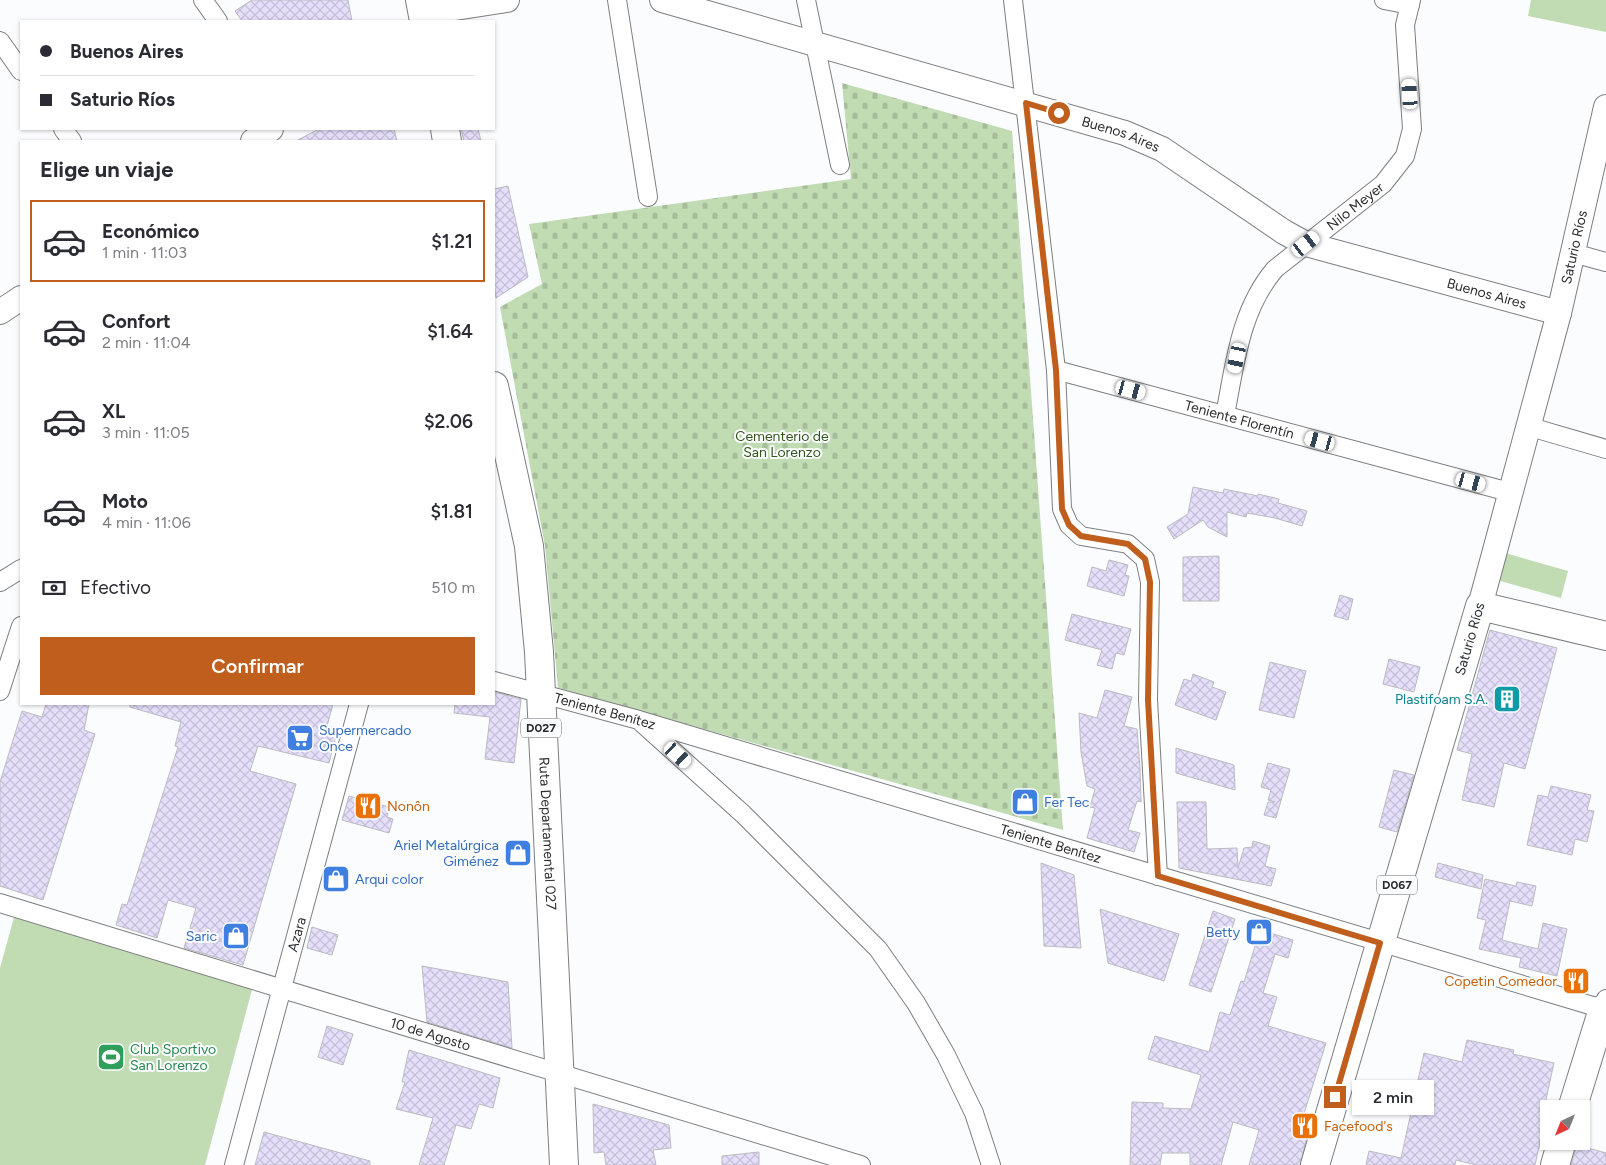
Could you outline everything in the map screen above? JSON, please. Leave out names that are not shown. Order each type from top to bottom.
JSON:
[{"type":"main road","name":"Ruta Departamental 027","points":[[495,394],[530,546],[539,652],[539,692],[564,1165]]},
{"type":"main road","points":[[1480,606],[1606,636]]},
{"type":"main road","name":"Saturio Ríos","points":[[1315,1165],[1480,606]]},
{"type":"main road","points":[[1575,1100],[1605,1005]]},
{"type":"main road","points":[[1555,1165],[1559,1150]]},
{"type":"street","points":[[203,0],[217,20]]},
{"type":"street","points":[[423,12],[507,0]]},
{"type":"street","points":[[617,0],[648,197]]},
{"type":"street","name":"Buenos Aires","points":[[662,0],[1026,103],[1125,133],[1162,149],[1284,232],[1306,244],[1558,314]]},
{"type":"street","points":[[806,0],[813,43],[840,165]]},
{"type":"street","points":[[1013,0],[1056,370],[1062,509],[1069,525],[1081,536],[1128,544],[1145,559],[1150,582],[1148,700],[1158,876]]},
{"type":"street","points":[[1384,0],[1410,3]]},
{"type":"street","name":"Nilo Meyer","points":[[1225,416],[1245,320],[1260,286],[1275,269],[1383,184],[1405,156],[1412,129],[1405,25],[1410,3]]},
{"type":"street","points":[[0,41],[20,70]]},
{"type":"street","name":"Saturio Ríos","points":[[1480,606],[1558,314],[1606,107]]},
{"type":"street","points":[[254,140],[270,130]]},
{"type":"street","points":[[1573,253],[1606,262]]},
{"type":"street","points":[[0,312],[20,299]]},
{"type":"street","name":"Teniente Florentín","points":[[1056,370],[1509,492]]},
{"type":"street","points":[[1527,426],[1606,448]]},
{"type":"street","points":[[0,582],[20,570]]},
{"type":"street","points":[[0,690],[20,629]]},
{"type":"street","name":"Teniente Benítez","points":[[495,681],[639,720],[1380,943],[1605,1005]]},
{"type":"street","name":"Azara","points":[[234,1165],[359,705]]},
{"type":"street","points":[[639,720],[743,814],[878,949],[916,1003],[946,1055],[974,1112],[990,1165]]},
{"type":"street","name":"10 de Agosto","points":[[0,904],[861,1165]]},
{"type":"green space","points":[[1531,0],[1606,0],[1606,32],[1528,16]]},
{"type":"green space","name":"Cementerio de San Lorenzo","points":[[842,83],[1012,131],[1063,830],[558,688],[545,546],[500,307],[542,284],[529,224],[851,179]]},
{"type":"green space","points":[[1505,553],[1568,571],[1561,598],[1497,580]]},
{"type":"green space","name":"Club Sportivo San Lorenzo","points":[[15,914],[253,986],[205,1165],[0,1165],[0,968]]},
{"type":"building","points":[[252,0],[348,0],[352,20],[241,20],[235,11]]},
{"type":"building","points":[[317,130],[394,130],[397,140],[298,140]]},
{"type":"building","points":[[461,130],[478,130],[481,140],[464,140]]},
{"type":"building","points":[[508,186],[528,277],[496,298],[495,291],[495,189]]},
{"type":"building","points":[[1193,487],[1223,493],[1224,489],[1258,496],[1258,494],[1279,499],[1278,503],[1307,511],[1302,526],[1275,518],[1247,513],[1246,517],[1227,512],[1227,537],[1208,527],[1203,520],[1174,539],[1167,527],[1188,514]]},
{"type":"building","points":[[1219,556],[1219,601],[1183,601],[1183,557]]},
{"type":"building","points":[[1109,560],[1128,565],[1125,575],[1129,576],[1124,596],[1087,586],[1092,567],[1106,571]]},
{"type":"building","points":[[1340,595],[1353,599],[1348,620],[1334,616]]},
{"type":"building","points":[[1072,614],[1131,629],[1124,655],[1116,653],[1112,669],[1097,665],[1102,650],[1065,640]]},
{"type":"building","name":"Plastifoam S.A.","points":[[1490,630],[1557,648],[1525,769],[1504,763],[1494,807],[1462,800],[1472,754],[1457,750]]},
{"type":"building","points":[[1389,659],[1420,667],[1414,692],[1383,684]]},
{"type":"building","points":[[1270,662],[1306,671],[1294,718],[1259,710]]},
{"type":"building","points":[[1193,674],[1214,682],[1212,687],[1226,692],[1216,720],[1175,705],[1184,679],[1191,681]]},
{"type":"building","points":[[1105,690],[1132,697],[1124,726],[1137,729],[1141,802],[1137,801],[1128,830],[1140,833],[1134,852],[1087,838],[1095,808],[1090,807],[1095,789],[1087,786],[1081,752],[1079,713],[1097,718]]},
{"type":"building","points":[[495,692],[521,699],[514,763],[485,759],[490,717],[454,713],[455,705],[495,705]]},
{"type":"building","points":[[46,705],[89,705],[84,730],[95,734],[43,900],[0,886],[0,782],[22,711],[42,717]]},
{"type":"building","points":[[130,705],[333,705],[327,726],[338,729],[329,763],[258,746],[250,771],[296,784],[243,965],[184,948],[196,908],[168,900],[157,938],[116,925],[122,904],[127,905],[178,747],[175,746],[181,722],[130,707]]},
{"type":"building","points":[[1176,748],[1234,765],[1235,790],[1176,773]]},
{"type":"building","points":[[1268,763],[1290,769],[1276,818],[1264,815],[1268,802],[1275,802],[1268,800],[1271,790],[1261,787]]},
{"type":"building","points":[[1394,770],[1414,775],[1397,832],[1379,827]]},
{"type":"building","points":[[1551,786],[1591,795],[1587,810],[1594,811],[1587,842],[1575,839],[1572,855],[1527,845],[1538,795],[1548,797]]},
{"type":"building","name":"Fer Tec","points":[[1018,790],[1034,792],[1032,813],[1016,811]]},
{"type":"building","points":[[349,796],[389,807],[387,817],[393,819],[389,833],[342,820]]},
{"type":"building","points":[[1177,802],[1206,802],[1207,849],[1237,848],[1238,868],[1244,848],[1252,847],[1253,841],[1270,846],[1265,866],[1276,869],[1271,886],[1179,868]]},
{"type":"building","points":[[1041,863],[1074,875],[1081,948],[1044,946]]},
{"type":"building","points":[[1438,863],[1483,875],[1481,889],[1435,877]]},
{"type":"building","name":"Arqui color","points":[[329,871],[346,875],[343,887],[325,883]]},
{"type":"building","points":[[1485,879],[1516,886],[1517,882],[1536,886],[1532,906],[1510,901],[1502,940],[1538,949],[1543,923],[1567,929],[1557,976],[1519,967],[1521,958],[1479,949],[1486,920],[1477,918]]},
{"type":"building","points":[[1100,909],[1179,934],[1164,981],[1108,963]]},
{"type":"building","points":[[1213,911],[1235,919],[1211,992],[1189,985]]},
{"type":"building","points":[[312,927],[338,935],[332,955],[307,948]]},
{"type":"building","points":[[1260,930],[1293,940],[1288,958],[1275,954],[1263,993],[1277,997],[1268,1026],[1326,1043],[1301,1123],[1310,1125],[1300,1165],[1249,1165],[1259,1130],[1233,1122],[1221,1165],[1190,1165],[1190,1153],[1162,1153],[1160,1165],[1130,1165],[1132,1102],[1163,1103],[1163,1108],[1191,1109],[1201,1075],[1148,1059],[1155,1036],[1209,1052],[1220,1012],[1230,1015],[1241,981],[1244,982]]},
{"type":"building","points":[[422,966],[508,982],[512,1048],[427,1022]]},
{"type":"building","points":[[327,1026],[353,1034],[343,1065],[318,1057]]},
{"type":"building","points":[[1467,1040],[1514,1050],[1513,1054],[1554,1063],[1546,1100],[1540,1100],[1540,1142],[1535,1165],[1476,1165],[1456,1160],[1455,1165],[1366,1165],[1369,1151],[1401,1158],[1424,1053],[1462,1062]]},
{"type":"building","points":[[409,1050],[500,1078],[493,1108],[479,1104],[471,1129],[456,1125],[444,1165],[419,1165],[433,1118],[396,1109],[405,1082],[402,1082]]},
{"type":"building","points":[[593,1104],[669,1125],[671,1148],[653,1150],[656,1165],[606,1165],[604,1152],[594,1153]]},
{"type":"building","points":[[264,1132],[370,1161],[370,1165],[255,1165]]},
{"type":"building","points":[[1590,1149],[1606,1153],[1606,1165],[1571,1165],[1576,1150]]},
{"type":"building","points":[[759,1152],[759,1165],[722,1165],[722,1156]]},
{"type":"place","name":"Plastifoam S.A.","points":[[1507,699]]},
{"type":"place","name":"Supermercado Once","points":[[300,738]]},
{"type":"place","name":"Fer Tec","points":[[1025,802]]},
{"type":"place","name":"Nonôn","points":[[368,806]]},
{"type":"place","name":"Ariel Metalúrgica Giménez","points":[[518,853]]},
{"type":"place","name":"Arqui color","points":[[336,879]]},
{"type":"place","name":"Betty","points":[[1259,932]]},
{"type":"place","name":"Saric","points":[[236,936]]},
{"type":"place","name":"Copetin Comedor","points":[[1576,981]]},
{"type":"place","name":"Club Sportivo San Lorenzo","points":[[111,1057]]},
{"type":"place","name":"Facefood's","points":[[1305,1126]]},
{"type":"route","points":[[1059,113],[1026,103],[1056,370],[1062,509],[1069,525],[1081,536],[1128,544],[1145,559],[1150,582],[1148,700],[1158,876],[1380,943],[1335,1097]]}]
